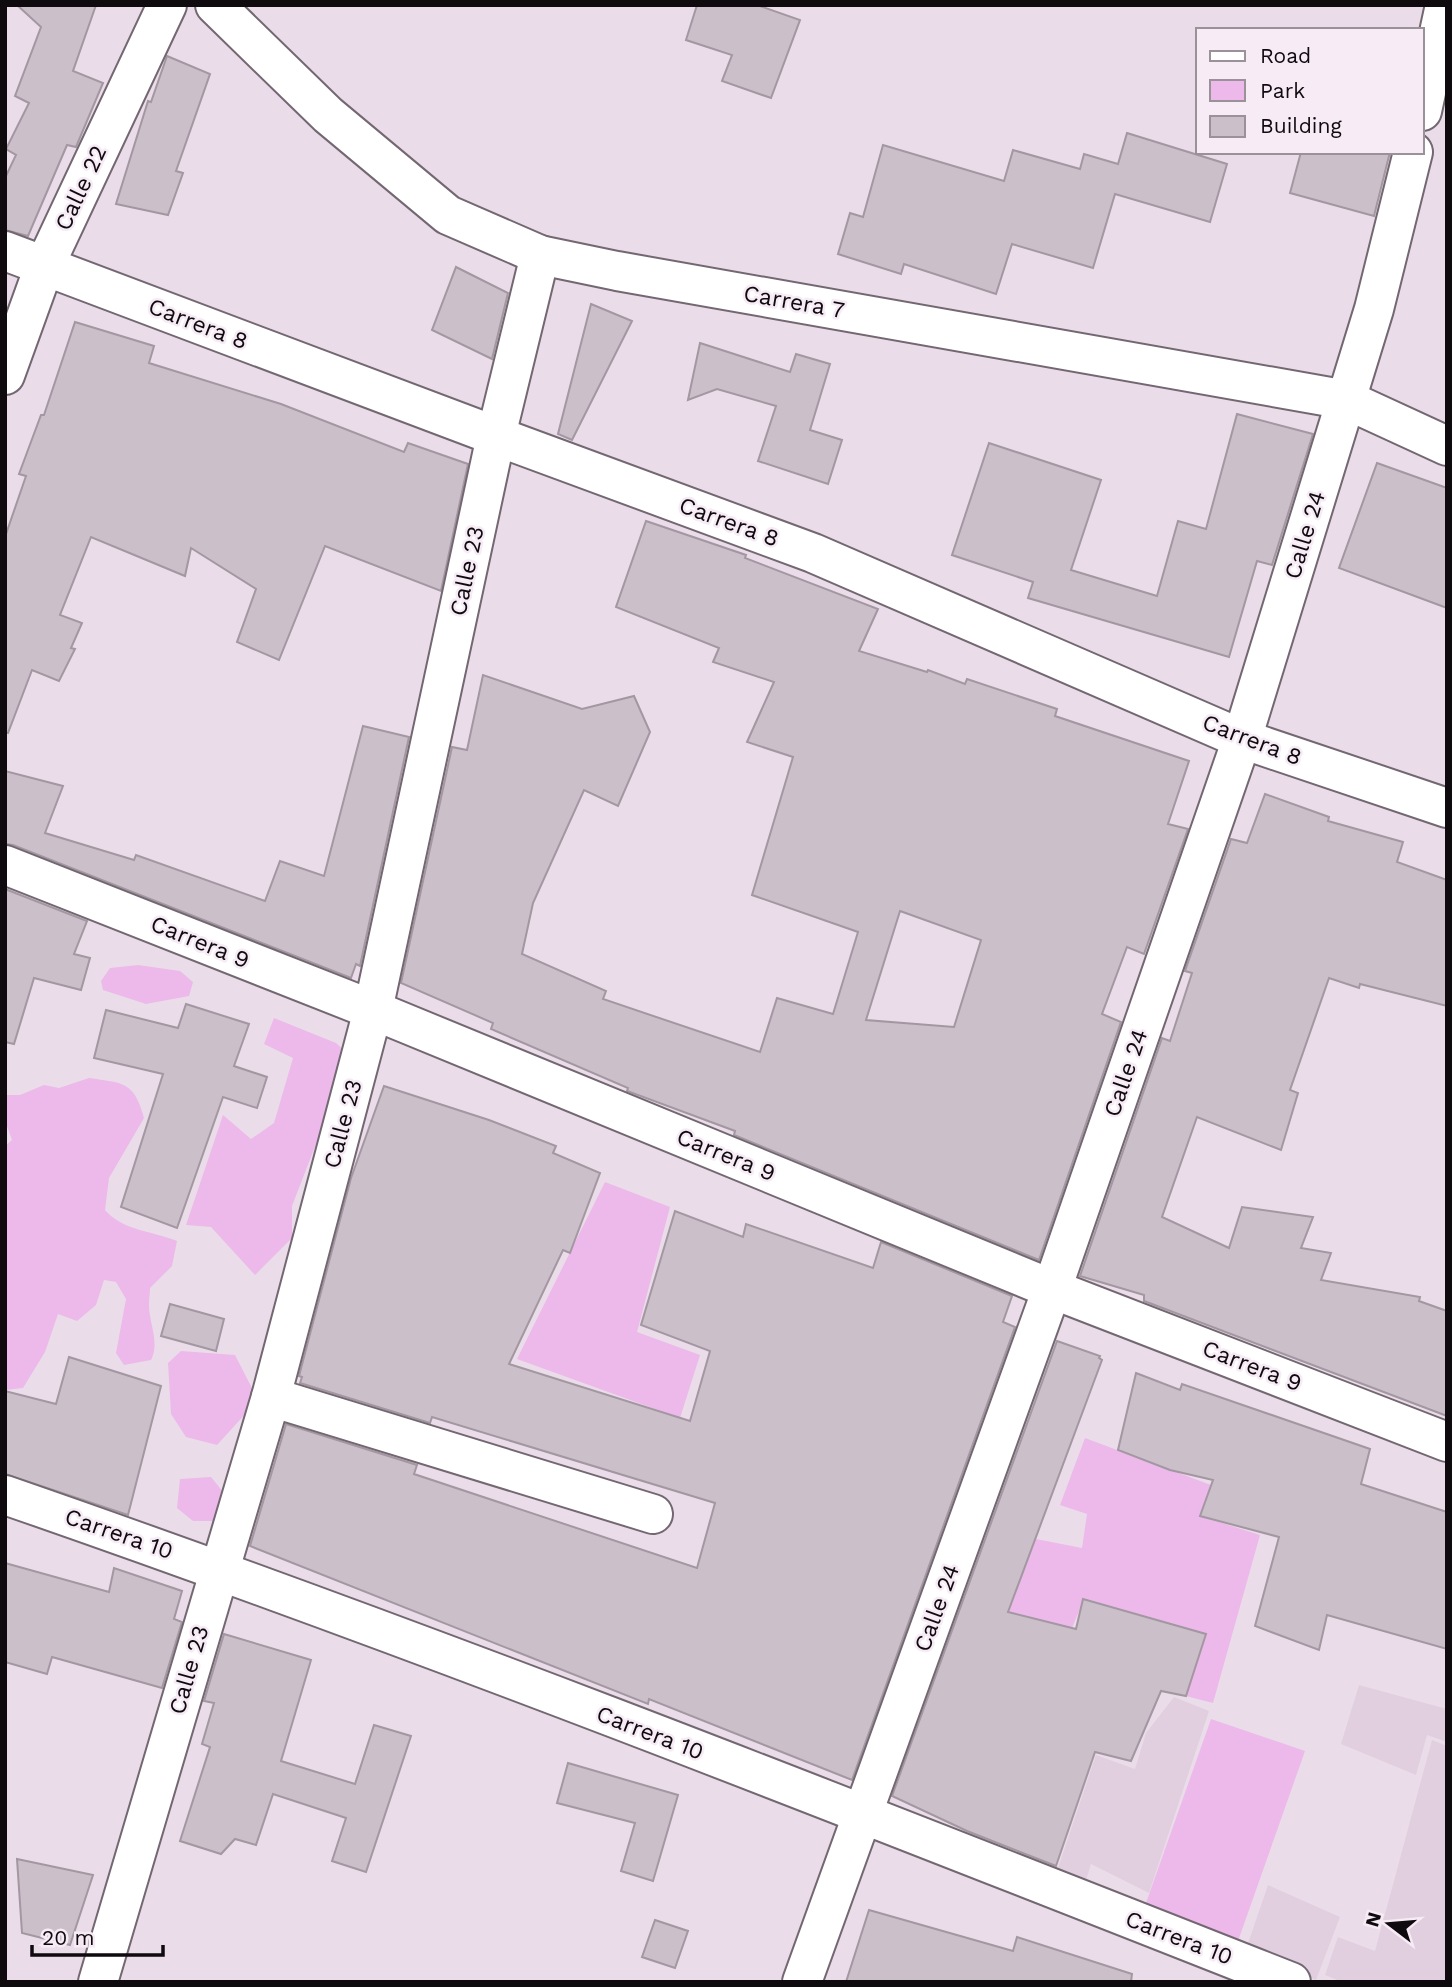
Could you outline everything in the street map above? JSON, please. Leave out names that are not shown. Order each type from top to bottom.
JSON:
[{"type":"street","name":"Calle 22","points":[[5,375],[44,267],[167,5]]},
{"type":"street","name":"Carrera 7","points":[[215,5],[328,115],[448,215],[540,255],[617,271],[1347,400],[1447,446]]},
{"type":"street","points":[[1424,102],[1445,5]]},
{"type":"street","name":"Calle 24","points":[[802,1982],[1052,1289],[1242,739],[1374,309],[1413,154]]},
{"type":"street","name":"Carrera 8","points":[[5,251],[813,552],[1242,739],[1447,808]]},
{"type":"street","name":"Calle 23","points":[[99,1982],[271,1397],[373,1010],[496,436],[540,255]]},
{"type":"street","name":"Carrera 9","points":[[5,865],[373,1010],[1052,1289],[1447,1442]]},
{"type":"street","points":[[271,1397],[653,1514]]},
{"type":"street","name":"Carrera 10","points":[[5,1495],[219,1569],[863,1814],[1291,1982]]},
{"type":"shaded area","points":[[1359,1685],[1447,1709],[1447,1742],[1427,1735],[1416,1775],[1341,1744]]},
{"type":"shaded area","points":[[1174,1697],[1209,1711],[1149,1893],[1091,1864],[1086,1880],[1058,1868],[1096,1755],[1135,1769],[1146,1733]]},
{"type":"shaded area","points":[[1432,1740],[1447,1746],[1447,1982],[1342,1982],[1325,1975],[1338,1937],[1375,1951]]},
{"type":"shaded area","points":[[1268,1885],[1340,1917],[1316,1980],[1246,1949]]},
{"type":"green space","points":[[138,965],[180,971],[193,982],[189,996],[146,1004],[103,990],[101,981],[110,968]]},
{"type":"green space","points":[[274,1018],[336,1043],[350,1056],[292,1206],[292,1238],[255,1275],[211,1227],[186,1225],[223,1115],[251,1139],[274,1123],[293,1058],[264,1044]]},
{"type":"green space","points":[[89,1078],[126,1086],[136,1097],[144,1118],[109,1178],[105,1210],[129,1226],[177,1241],[172,1266],[150,1288],[149,1312],[154,1340],[153,1353],[151,1360],[124,1365],[116,1353],[126,1299],[116,1282],[104,1280],[96,1305],[77,1321],[58,1314],[45,1352],[23,1388],[5,1390],[5,1146],[12,1140],[5,1121],[5,1095],[20,1095],[44,1085],[59,1088]]},
{"type":"green space","points":[[605,1182],[670,1207],[637,1332],[700,1355],[680,1418],[517,1359]]},
{"type":"green space","points":[[181,1351],[235,1355],[258,1400],[217,1445],[186,1437],[171,1414],[168,1363]]},
{"type":"green space","points":[[1085,1438],[1211,1485],[1200,1516],[1260,1535],[1213,1703],[1186,1696],[1206,1634],[1084,1599],[1072,1628],[1008,1612],[1031,1538],[1082,1548],[1087,1514],[1060,1505]]},
{"type":"green space","points":[[211,1477],[228,1498],[215,1521],[193,1521],[177,1508],[180,1479]]},
{"type":"green space","points":[[1211,1719],[1305,1751],[1237,1944],[1145,1906]]},
{"type":"building","points":[[17,5],[96,5],[73,71],[103,83],[76,147],[67,145],[28,236],[5,230],[5,178],[16,155],[6,149],[29,103],[15,96],[41,27]]},
{"type":"building","points":[[697,5],[757,5],[800,20],[771,98],[722,81],[732,55],[686,40]]},
{"type":"building","points":[[167,56],[210,74],[176,171],[183,173],[168,215],[116,204],[148,101],[151,102]]},
{"type":"building","points":[[1127,133],[1227,164],[1210,222],[1115,194],[1093,268],[1012,244],[996,294],[904,264],[901,274],[838,254],[850,213],[863,217],[883,145],[1004,181],[1013,150],[1080,169],[1084,154],[1118,164]]},
{"type":"building","points":[[1300,154],[1390,154],[1374,216],[1290,193]]},
{"type":"building","points":[[456,267],[508,293],[492,359],[432,330]]},
{"type":"building","points":[[591,304],[632,321],[572,440],[558,434]]},
{"type":"building","points":[[75,322],[154,346],[149,363],[281,404],[404,452],[408,443],[468,464],[441,591],[325,546],[279,660],[237,642],[256,589],[191,548],[185,576],[91,537],[60,615],[82,623],[71,648],[75,649],[59,681],[32,670],[8,733],[5,732],[5,537],[26,476],[19,474],[41,415],[44,415]]},
{"type":"building","points":[[700,343],[790,372],[796,354],[830,364],[810,430],[842,440],[828,484],[758,461],[776,406],[717,389],[688,400]]},
{"type":"building","points":[[1237,414],[1313,434],[1272,565],[1257,561],[1229,657],[1028,598],[1033,582],[952,555],[989,443],[1101,480],[1071,570],[1157,596],[1178,521],[1206,529]]},
{"type":"building","points":[[1377,463],[1447,488],[1447,608],[1339,568]]},
{"type":"building","points":[[646,521],[746,555],[745,558],[878,609],[859,651],[927,672],[928,670],[965,684],[967,679],[1057,709],[1055,716],[1189,761],[1168,824],[1188,829],[1144,954],[1127,947],[1102,1014],[1121,1022],[1039,1260],[734,1135],[735,1131],[627,1091],[628,1088],[491,1029],[493,1023],[401,983],[452,747],[467,750],[483,675],[582,709],[634,696],[650,732],[618,806],[584,790],[533,903],[522,954],[606,991],[603,999],[760,1052],[777,998],[833,1014],[858,932],[752,895],[793,757],[747,742],[774,682],[713,662],[719,648],[616,607]],"holes":[[[900,911],[981,940],[954,1027],[866,1020]]]},
{"type":"building","points":[[363,726],[409,737],[360,966],[356,964],[351,978],[5,844],[5,771],[63,786],[45,833],[134,860],[136,855],[265,901],[280,861],[324,876]]},
{"type":"building","points":[[1265,794],[1329,817],[1328,821],[1403,842],[1397,862],[1447,880],[1447,1006],[1360,984],[1359,988],[1329,978],[1290,1090],[1298,1093],[1281,1150],[1197,1117],[1162,1217],[1229,1248],[1242,1207],[1313,1217],[1301,1248],[1331,1253],[1321,1280],[1420,1297],[1419,1301],[1447,1311],[1447,1416],[1144,1301],[1144,1295],[1080,1276],[1162,1038],[1170,1041],[1192,973],[1185,971],[1231,839],[1247,843]]},
{"type":"building","points":[[5,889],[87,921],[74,954],[90,958],[81,990],[34,978],[14,1044],[5,1042]]},
{"type":"building","points":[[186,1004],[249,1024],[234,1066],[267,1077],[257,1108],[223,1097],[177,1228],[121,1207],[163,1074],[94,1058],[106,1010],[178,1028]]},
{"type":"building","points":[[384,1086],[489,1120],[556,1146],[553,1153],[600,1173],[570,1253],[563,1250],[509,1364],[690,1421],[710,1351],[641,1325],[675,1211],[743,1237],[746,1224],[873,1268],[881,1242],[1012,1296],[1003,1322],[1015,1327],[852,1780],[649,1699],[648,1704],[250,1546],[286,1424],[417,1465],[414,1474],[697,1568],[715,1503],[432,1417],[430,1423],[300,1383],[302,1377],[299,1376],[351,1178]]},
{"type":"building","points":[[170,1304],[224,1319],[216,1351],[161,1336]]},
{"type":"building","points":[[1057,1341],[1100,1356],[1102,1360],[1008,1612],[1076,1629],[1083,1599],[1206,1634],[1186,1696],[1161,1691],[1131,1761],[1095,1752],[1056,1866],[967,1831],[892,1796]]},
{"type":"building","points":[[69,1357],[161,1386],[128,1515],[5,1474],[5,1391],[56,1404]]},
{"type":"building","points":[[1136,1373],[1180,1390],[1182,1384],[1370,1449],[1361,1484],[1447,1512],[1447,1649],[1327,1615],[1319,1650],[1255,1626],[1279,1537],[1200,1516],[1213,1480],[1170,1470],[1118,1450]]},
{"type":"building","points":[[5,1563],[109,1592],[114,1568],[182,1591],[174,1619],[182,1622],[162,1688],[52,1657],[47,1674],[5,1662]]},
{"type":"building","points":[[224,1634],[311,1660],[281,1761],[355,1784],[374,1725],[411,1736],[366,1872],[332,1861],[346,1818],[273,1794],[256,1845],[235,1839],[221,1854],[180,1841],[210,1747],[202,1744],[214,1703],[204,1701]]},
{"type":"building","points":[[568,1763],[678,1795],[653,1881],[621,1871],[635,1823],[557,1803]]},
{"type":"building","points":[[17,1859],[93,1875],[70,1945],[22,1933]]},
{"type":"building","points":[[869,1910],[1013,1951],[1017,1937],[1132,1974],[1131,1982],[846,1982]]},
{"type":"building","points":[[655,1920],[688,1931],[675,1968],[642,1957]]}]
